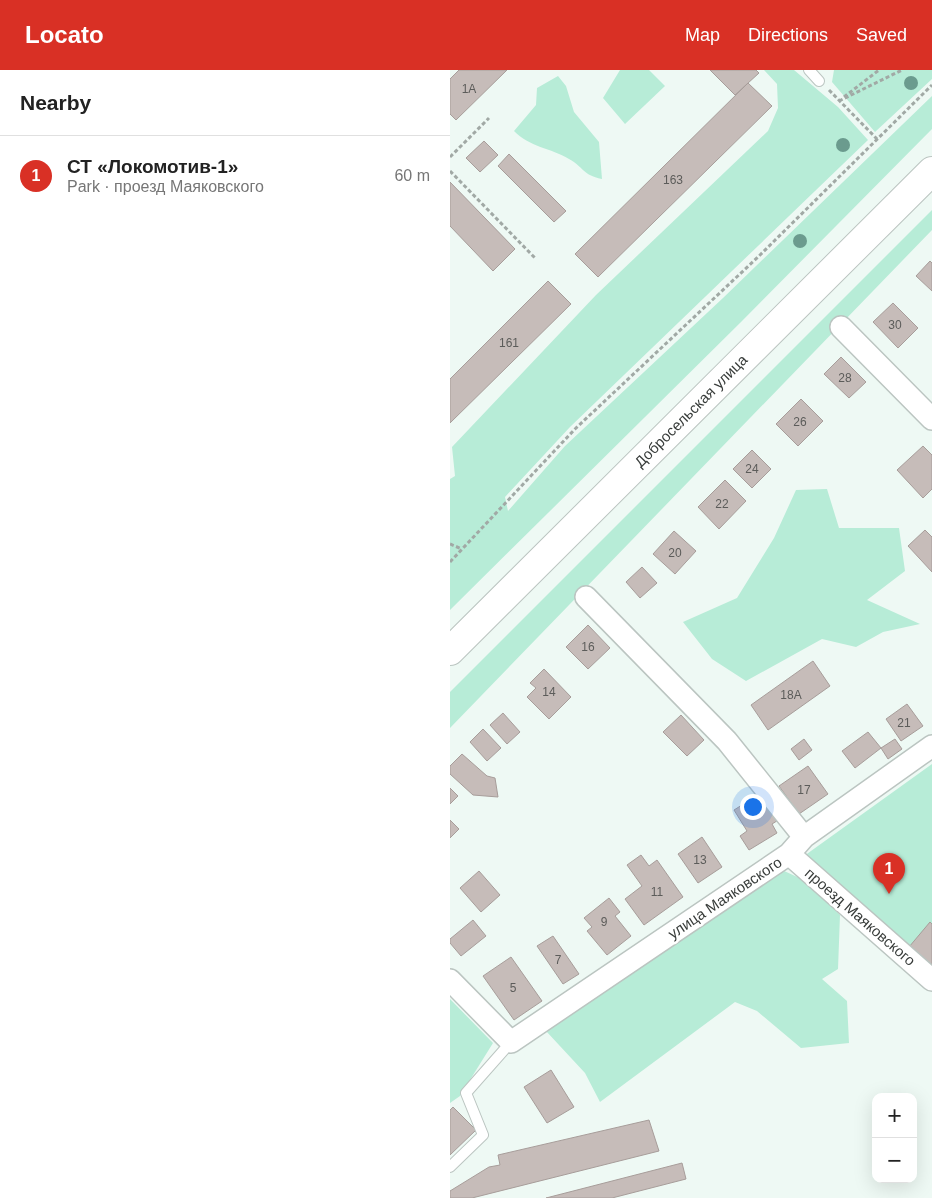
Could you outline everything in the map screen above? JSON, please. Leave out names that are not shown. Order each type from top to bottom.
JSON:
[{"type":"main road","name":"Добросельская улица","points":[[450,651],[932,171]]},
{"type":"street","points":[[841,327],[932,419]]},
{"type":"street","points":[[586,597],[727,741],[804,837]]},
{"type":"street","name":"улица Маяковского","points":[[511,1042],[789,854],[804,837],[932,746]]},
{"type":"street","name":"проезд Маяковского","points":[[789,854],[932,980]]},
{"type":"street","points":[[450,980],[511,1042]]},
{"type":"lane","points":[[808,70],[819,81]]},
{"type":"lane","points":[[450,1167],[482,1135],[466,1093],[511,1042]]},
{"type":"path","points":[[839,101],[879,70]]},
{"type":"path","points":[[839,101],[902,70]]},
{"type":"path","points":[[819,81],[878,139]]},
{"type":"path","points":[[450,562],[575,429],[758,257],[932,86]]},
{"type":"path","points":[[450,157],[489,118]]},
{"type":"path","points":[[450,171],[536,259]]},
{"type":"path","points":[[450,544],[462,549]]},
{"type":"green space","points":[[620,70],[649,70],[665,86],[625,124],[603,98]]},
{"type":"green space","points":[[764,70],[794,70],[838,107],[868,140],[570,427],[505,497],[508,511],[565,446],[723,298],[932,96],[932,129],[741,322],[450,610],[450,479],[455,476],[452,447],[596,295],[768,131],[778,108],[777,84]]},
{"type":"green space","points":[[834,70],[932,70],[932,79],[875,132],[832,82]]},
{"type":"green space","points":[[558,76],[566,86],[574,112],[599,142],[602,179],[587,173],[562,155],[526,141],[514,131],[536,105],[537,88]]},
{"type":"green space","points":[[932,210],[932,230],[450,728],[450,692]]},
{"type":"green space","points":[[827,489],[839,528],[899,528],[905,571],[867,600],[920,624],[883,632],[856,647],[822,639],[746,681],[712,659],[683,622],[737,598],[774,538],[796,490]]},
{"type":"green space","points":[[932,764],[932,970],[804,856]]},
{"type":"green space","points":[[782,870],[806,881],[840,915],[838,969],[822,979],[847,1001],[849,1043],[801,1048],[757,1011],[735,1002],[600,1102],[585,1073],[546,1031]]},
{"type":"green space","points":[[450,999],[493,1043],[460,1096],[450,1103]]},
{"type":"building","points":[[459,70],[507,70],[456,120],[450,114],[450,79]]},
{"type":"building","points":[[710,70],[756,70],[759,73],[735,95]]},
{"type":"building","points":[[748,83],[772,106],[598,277],[575,254]]},
{"type":"building","points":[[484,141],[498,155],[480,172],[466,158]]},
{"type":"building","points":[[509,154],[566,211],[554,222],[498,166]]},
{"type":"building","points":[[450,182],[515,249],[493,271],[450,226]]},
{"type":"building","points":[[930,261],[932,263],[932,291],[916,276]]},
{"type":"building","points":[[548,281],[571,304],[450,423],[450,379]]},
{"type":"building","points":[[893,303],[918,328],[898,348],[873,322]]},
{"type":"building","points":[[841,357],[866,382],[849,398],[824,374]]},
{"type":"building","points":[[801,399],[823,421],[798,446],[776,424]]},
{"type":"building","points":[[923,446],[932,455],[932,489],[923,498],[897,470]]},
{"type":"building","points":[[752,450],[771,469],[752,488],[733,469]]},
{"type":"building","points":[[725,480],[746,501],[719,529],[698,507]]},
{"type":"building","points":[[925,530],[932,537],[932,572],[908,546]]},
{"type":"building","points":[[674,531],[696,551],[675,574],[653,554]]},
{"type":"building","points":[[642,567],[657,583],[640,598],[626,582]]},
{"type":"building","points":[[588,625],[610,648],[588,669],[566,647]]},
{"type":"building","points":[[813,661],[830,686],[768,730],[751,705]]},
{"type":"building","points":[[544,669],[571,697],[549,719],[527,697],[536,688],[530,683]]},
{"type":"building","points":[[907,704],[923,726],[901,741],[886,719]]},
{"type":"building","points":[[503,713],[520,732],[507,744],[490,725]]},
{"type":"building","points":[[681,715],[704,740],[687,756],[663,732]]},
{"type":"building","points":[[483,729],[501,748],[487,761],[470,742]]},
{"type":"building","points":[[868,732],[881,748],[855,768],[842,751]]},
{"type":"building","points":[[804,739],[812,750],[799,760],[791,749]]},
{"type":"building","points":[[895,739],[902,749],[888,759],[881,748]]},
{"type":"building","points":[[462,754],[487,776],[495,778],[498,797],[473,795],[450,774],[450,766]]},
{"type":"building","points":[[808,766],[828,794],[799,814],[779,786]]},
{"type":"building","points":[[450,788],[458,796],[450,804]]},
{"type":"building","points":[[758,795],[764,805],[769,802],[780,819],[772,824],[777,833],[749,850],[740,836],[747,831],[734,810]]},
{"type":"building","points":[[450,820],[459,829],[450,838]]},
{"type":"building","points":[[702,837],[722,867],[698,883],[678,854]]},
{"type":"building","points":[[641,855],[649,866],[657,860],[683,897],[644,925],[625,899],[642,886],[627,865]]},
{"type":"building","points":[[479,871],[500,895],[481,912],[460,888]]},
{"type":"building","points":[[609,898],[620,912],[615,916],[631,936],[607,955],[587,931],[592,927],[584,918]]},
{"type":"building","points":[[473,920],[486,936],[461,956],[450,943],[450,939]]},
{"type":"building","points":[[930,922],[932,924],[932,965],[909,947]]},
{"type":"building","points":[[553,936],[579,974],[563,984],[537,946]]},
{"type":"building","points":[[511,957],[542,1001],[514,1020],[483,976]]},
{"type":"building","points":[[551,1070],[574,1107],[547,1123],[524,1087]]},
{"type":"building","points":[[453,1107],[476,1130],[450,1155],[450,1110]]},
{"type":"building","points":[[649,1120],[659,1151],[472,1198],[450,1198],[450,1191],[489,1167],[500,1165],[498,1155]]},
{"type":"building","points":[[682,1163],[686,1179],[612,1198],[546,1198]]},
{"type":"place","name":"СТ «Локомотив-1»","points":[[889,894]]}]
